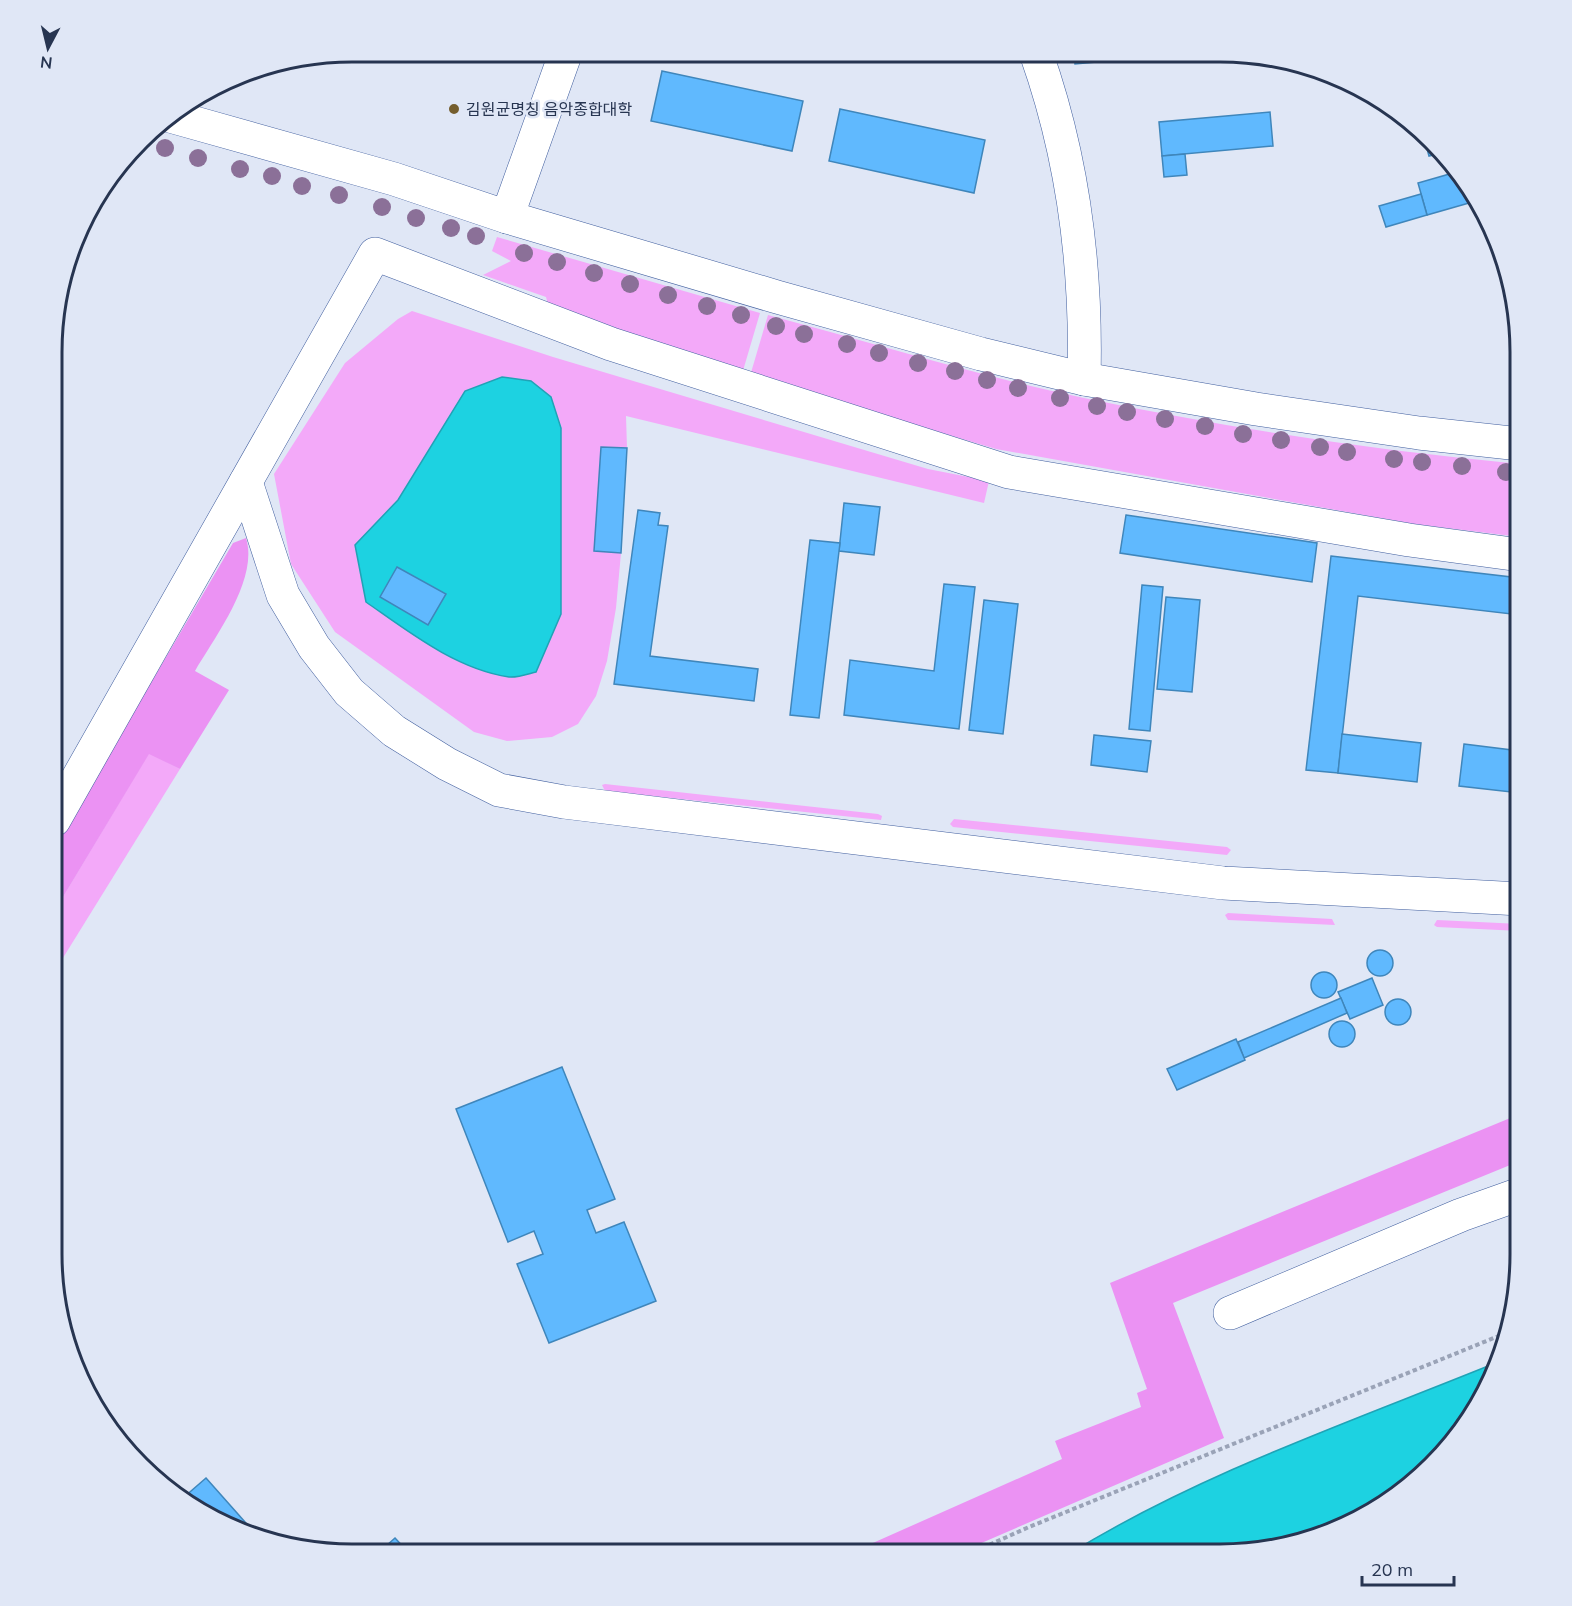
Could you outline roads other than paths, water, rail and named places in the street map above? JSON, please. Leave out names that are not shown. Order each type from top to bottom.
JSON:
[{"type":"street","points":[[507,217],[562,62]]},
{"type":"street","points":[[1039,62],[1053,100],[1070,177],[1083,296],[1084,379]]},
{"type":"street","points":[[179,118],[394,178],[507,217],[981,354],[1084,379],[1256,409],[1419,433],[1510,443]]},
{"type":"street","points":[[62,804],[375,254],[611,344],[1009,472],[1409,540],[1510,554]]},
{"type":"street","points":[[246,482],[283,595],[314,647],[349,692],[394,730],[447,764],[499,790],[564,802],[1223,883],[1510,898]]},
{"type":"street","points":[[1230,1313],[1461,1215],[1510,1198]]},
{"type":"water","points":[[502,377],[531,381],[551,397],[561,428],[561,614],[536,672],[512,677],[489,673],[452,658],[416,637],[366,602],[355,545],[398,500],[465,391]]},
{"type":"water","points":[[1488,1366],[1462,1416],[1426,1460],[1382,1496],[1349,1515],[1296,1535],[1259,1542],[1086,1544],[1171,1498],[1334,1427]]},
{"type":"place","name":"김원균명칭 음악종합대학","points":[[454,109]]}]
